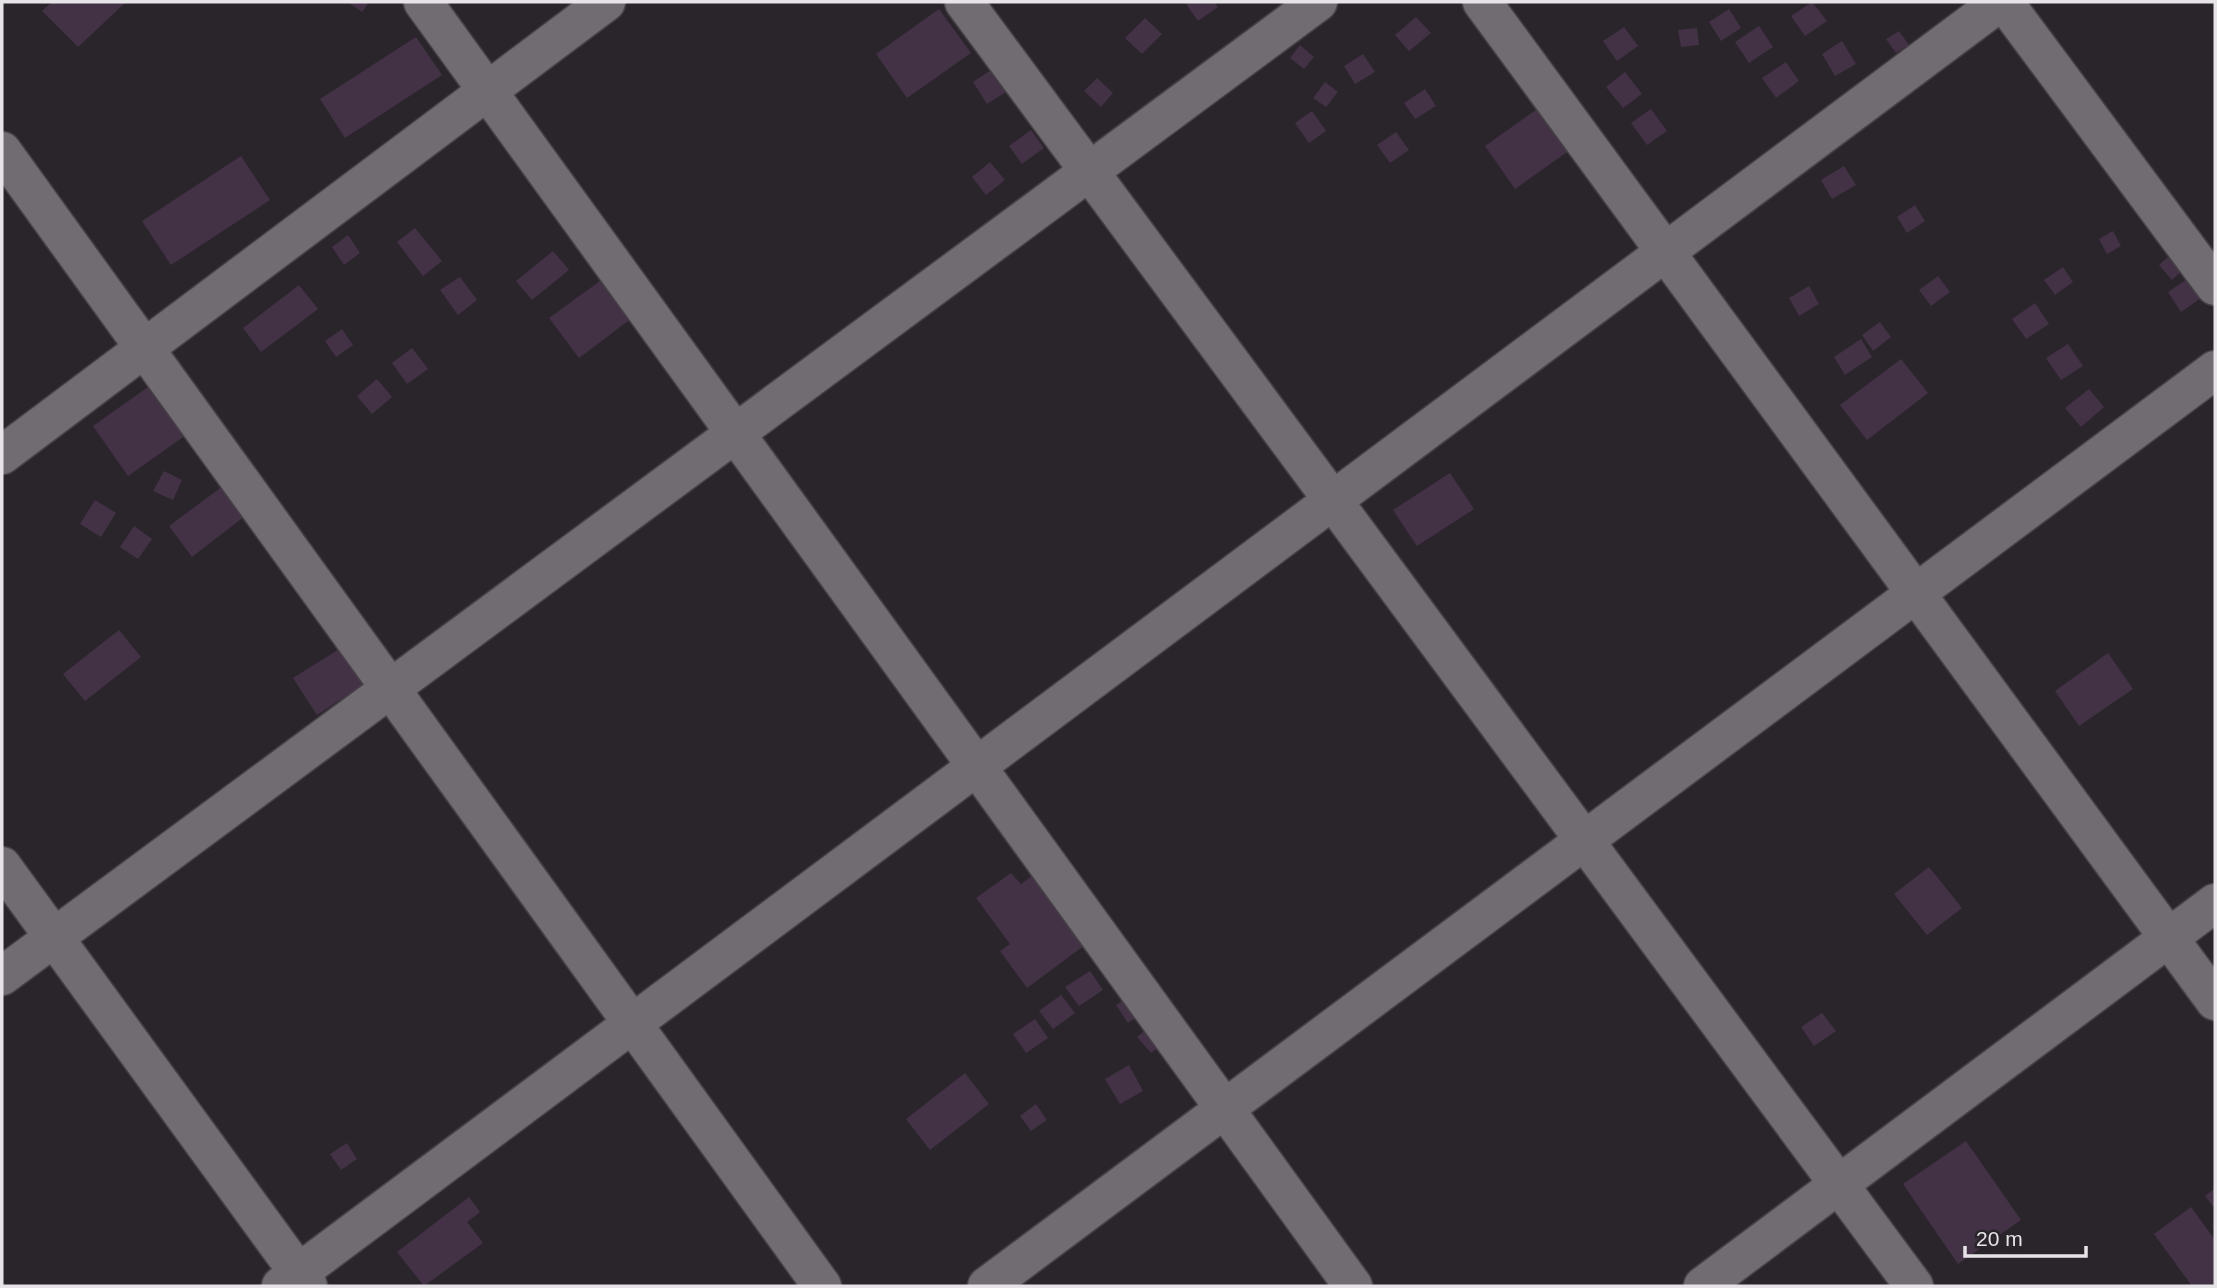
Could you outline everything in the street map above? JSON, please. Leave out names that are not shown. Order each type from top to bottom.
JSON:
[{"type":"street","points":[[423,2],[1353,1286]]},
{"type":"street","points":[[2,456],[606,2]]},
{"type":"street","points":[[964,2],[1914,1286]]},
{"type":"street","points":[[2,976],[1318,2]]},
{"type":"street","points":[[1482,2],[2215,1001]]},
{"type":"street","points":[[2,866],[296,1282],[632,1024],[2002,2],[2215,286]]},
{"type":"street","points":[[2,151],[822,1286]]},
{"type":"street","points":[[988,1286],[1916,593],[2213,377]]},
{"type":"street","points":[[1703,1286],[2215,903]]},
{"type":"building","points":[[52,2],[126,2],[78,47],[42,11]]},
{"type":"building","points":[[348,2],[365,2],[368,4],[362,12]]},
{"type":"building","points":[[1214,2],[1218,7],[1198,21],[1186,4]]},
{"type":"building","points":[[1812,2],[1827,21],[1805,36],[1791,16]]},
{"type":"building","points":[[939,9],[971,53],[907,98],[876,54]]},
{"type":"building","points":[[1729,9],[1741,28],[1721,41],[1709,22]]},
{"type":"building","points":[[1416,17],[1431,33],[1409,51],[1395,35]]},
{"type":"building","points":[[1145,18],[1162,34],[1142,54],[1125,38]]},
{"type":"building","points":[[1759,26],[1773,47],[1749,63],[1735,42]]},
{"type":"building","points":[[1624,27],[1638,46],[1617,61],[1603,41]]},
{"type":"building","points":[[1697,28],[1699,45],[1681,47],[1678,30]]},
{"type":"building","points":[[1899,31],[1909,45],[1896,53],[1886,39]]},
{"type":"building","points":[[416,37],[442,75],[345,138],[320,99]]},
{"type":"building","points":[[1842,41],[1856,64],[1835,76],[1822,54]]},
{"type":"building","points":[[1300,45],[1314,57],[1304,69],[1290,58]]},
{"type":"building","points":[[1363,54],[1375,72],[1355,84],[1344,66]]},
{"type":"building","points":[[1786,62],[1799,81],[1776,98],[1762,78]]},
{"type":"building","points":[[991,70],[1006,92],[987,104],[973,82]]},
{"type":"building","points":[[1625,72],[1642,94],[1623,108],[1606,87]]},
{"type":"building","points":[[1097,78],[1113,93],[1101,107],[1084,91]]},
{"type":"building","points":[[1325,82],[1338,92],[1326,107],[1313,98]]},
{"type":"building","points":[[1425,89],[1436,106],[1415,119],[1404,103]]},
{"type":"building","points":[[1540,107],[1570,150],[1515,189],[1485,146]]},
{"type":"building","points":[[1651,109],[1667,131],[1647,145],[1631,123]]},
{"type":"building","points":[[1312,111],[1326,131],[1309,143],[1295,123]]},
{"type":"building","points":[[1031,130],[1044,148],[1022,164],[1009,146]]},
{"type":"building","points":[[1396,132],[1409,150],[1390,163],[1377,145]]},
{"type":"building","points":[[241,156],[270,200],[171,265],[142,221]]},
{"type":"building","points":[[990,162],[1005,180],[986,195],[972,177]]},
{"type":"building","points":[[1844,166],[1856,185],[1832,199],[1821,180]]},
{"type":"building","points":[[1915,205],[1925,221],[1907,233],[1897,217]]},
{"type":"building","points":[[415,228],[442,261],[423,276],[397,242]]},
{"type":"building","points":[[2113,231],[2121,246],[2107,254],[2099,239]]},
{"type":"building","points":[[348,235],[360,253],[344,265],[332,247]]},
{"type":"building","points":[[553,251],[569,270],[532,300],[516,281]]},
{"type":"building","points":[[2175,251],[2188,265],[2172,280],[2159,265]]},
{"type":"building","points":[[2063,267],[2073,282],[2055,295],[2044,280]]},
{"type":"building","points":[[607,276],[636,315],[579,358],[549,318]]},
{"type":"building","points":[[1938,276],[1950,292],[1931,306],[1919,290]]},
{"type":"building","points":[[460,277],[477,300],[458,315],[440,290]]},
{"type":"building","points":[[2187,279],[2201,298],[2181,312],[2168,292]]},
{"type":"building","points":[[299,285],[318,309],[261,352],[243,328]]},
{"type":"building","points":[[1809,286],[1819,304],[1799,316],[1789,298]]},
{"type":"building","points":[[2035,303],[2049,324],[2026,339],[2012,319]]},
{"type":"building","points":[[1880,322],[1891,337],[1873,351],[1862,335]]},
{"type":"building","points":[[342,329],[353,345],[336,357],[325,341]]},
{"type":"building","points":[[1861,339],[1872,357],[1845,375],[1834,357]]},
{"type":"building","points":[[2068,344],[2083,366],[2061,380],[2046,358]]},
{"type":"building","points":[[412,348],[428,369],[407,384],[392,363]]},
{"type":"building","points":[[1901,359],[1928,393],[1867,440],[1840,405]]},
{"type":"building","points":[[377,379],[392,397],[372,414],[357,396]]},
{"type":"building","points":[[158,380],[193,430],[128,476],[93,426]]},
{"type":"building","points":[[2089,389],[2104,407],[2081,427],[2065,408]]},
{"type":"building","points":[[164,471],[182,480],[173,500],[153,491]]},
{"type":"building","points":[[1450,473],[1474,509],[1417,546],[1393,510]]},
{"type":"building","points":[[223,486],[245,516],[192,557],[169,526]]},
{"type":"building","points":[[95,500],[116,513],[101,537],[80,524]]},
{"type":"building","points":[[134,526],[152,539],[138,559],[120,547]]},
{"type":"building","points":[[119,630],[141,657],[85,701],[63,674]]},
{"type":"building","points":[[352,641],[375,677],[317,715],[293,678]]},
{"type":"building","points":[[2108,653],[2133,689],[2079,726],[2055,691]]},
{"type":"building","points":[[1929,867],[1962,908],[1927,935],[1894,894]]},
{"type":"building","points":[[1040,870],[1108,928],[1027,988],[1000,951],[1010,944],[976,898],[1011,873],[1021,884]]},
{"type":"building","points":[[1090,971],[1103,990],[1079,1006],[1065,987]]},
{"type":"building","points":[[1136,992],[1148,1010],[1128,1023],[1116,1005]]},
{"type":"building","points":[[1061,995],[1075,1013],[1053,1029],[1039,1011]]},
{"type":"building","points":[[1822,1013],[1836,1031],[1814,1046],[1801,1027]]},
{"type":"building","points":[[1035,1019],[1048,1038],[1026,1053],[1013,1034]]},
{"type":"building","points":[[1155,1022],[1169,1038],[1151,1053],[1137,1037]]},
{"type":"building","points":[[1129,1065],[1143,1091],[1120,1104],[1105,1079]]},
{"type":"building","points":[[965,1073],[989,1104],[930,1150],[906,1119]]},
{"type":"building","points":[[1036,1104],[1047,1120],[1031,1131],[1020,1116]]},
{"type":"building","points":[[1966,1141],[2021,1220],[1958,1264],[1903,1184]]},
{"type":"building","points":[[347,1143],[357,1159],[341,1170],[330,1154]]},
{"type":"building","points":[[2215,1188],[2215,1209],[2205,1196]]},
{"type":"building","points":[[469,1197],[480,1212],[467,1222],[483,1243],[424,1286],[397,1252]]},
{"type":"building","points":[[2191,1207],[2215,1240],[2215,1286],[2192,1286],[2154,1234]]}]
